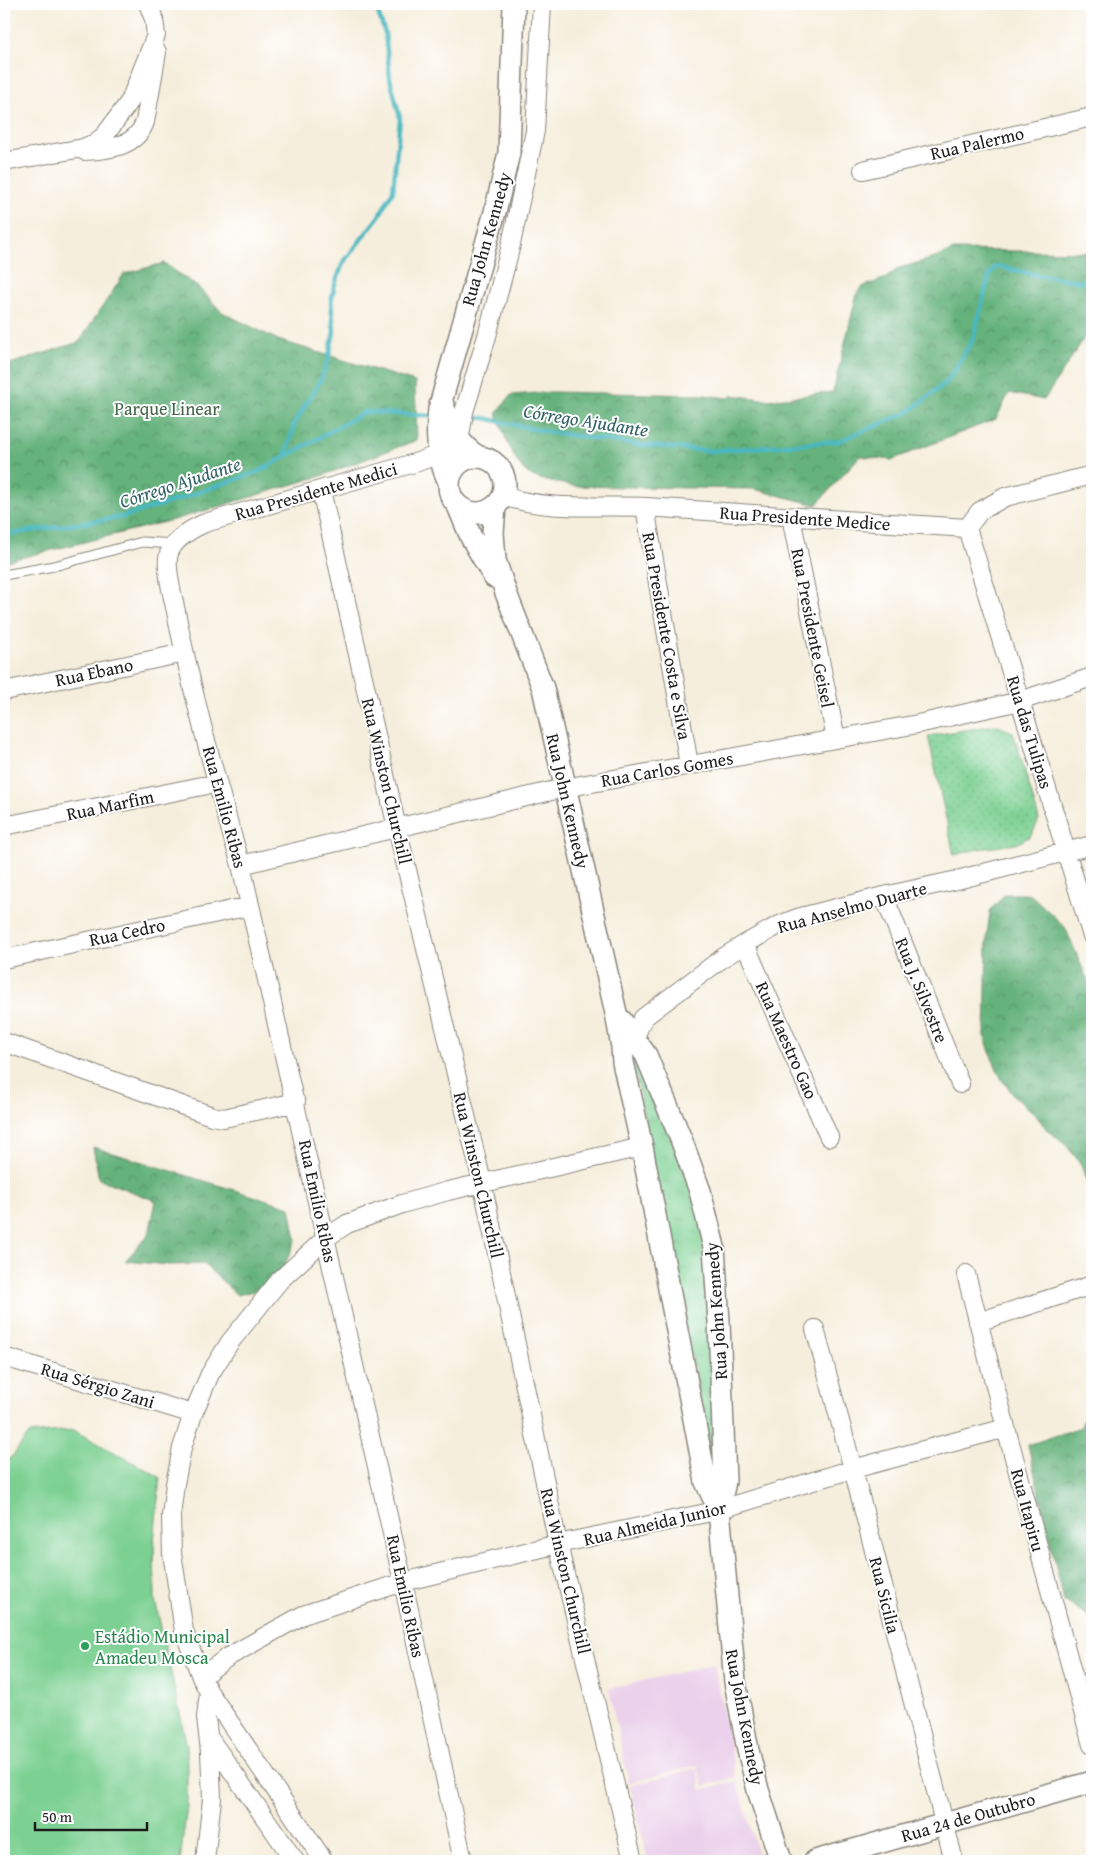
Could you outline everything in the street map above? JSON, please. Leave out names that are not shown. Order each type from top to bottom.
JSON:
[{"type":"street","points":[[56,153],[102,150],[124,144],[136,137],[142,130],[157,56],[156,35],[148,4]]},
{"type":"street","name":"Rua John Kennedy","points":[[448,480],[441,465],[439,454],[449,434],[441,405],[495,212],[509,153],[514,4]]},
{"type":"street","points":[[480,457],[463,460],[451,471],[448,480],[450,493],[458,506],[473,512],[489,510],[499,501],[505,484],[500,469],[495,463],[471,452],[449,434],[473,380],[487,336],[510,249],[535,131],[542,4]]},
{"type":"street","points":[[4,162],[83,148],[95,143],[106,135],[130,101],[156,35]]},
{"type":"street","name":"Rua Palermo","points":[[863,170],[1092,117]]},
{"type":"street","points":[[441,405],[462,395],[473,380]]},
{"type":"street","name":"Rua Presidente Medici","points":[[176,544],[185,532],[205,523],[439,454]]},
{"type":"street","points":[[967,528],[980,511],[1006,497],[1092,474]]},
{"type":"street","name":"Rua Winston Churchill","points":[[322,490],[397,828],[482,1182],[558,1544],[633,1861]]},
{"type":"street","name":"Rua John Kennedy","points":[[499,501],[493,533],[495,560],[543,688],[616,1013],[628,1044],[623,1062],[642,1146],[706,1482],[719,1510]]},
{"type":"street","name":"Rua Presidente Medice","points":[[499,501],[545,505],[645,507],[967,528]]},
{"type":"street","name":"Rua John Kennedy","points":[[458,506],[471,537],[486,565],[506,593]]},
{"type":"street","name":"Rua Presidente Costa e Silva","points":[[645,507],[689,765]]},
{"type":"street","name":"Rua Presidente Geisel","points":[[791,517],[836,739]]},
{"type":"street","name":"Rua das Tulipas","points":[[967,528],[1092,936]]},
{"type":"street","name":"Rua Emilio Ribas","points":[[176,544],[168,556],[168,571],[184,652],[217,783],[241,865],[296,1102],[464,1861]]},
{"type":"street","name":"Rua Ebano","points":[[4,691],[184,652]]},
{"type":"street","name":"Rua Carlos Gomes","points":[[241,865],[564,788],[918,724],[1020,701],[1092,677]]},
{"type":"street","name":"Rua Marfim","points":[[4,826],[217,783]]},
{"type":"street","name":"Rua Anselmo Duarte","points":[[628,1044],[643,1018],[745,944],[797,918],[957,880],[1092,845]]},
{"type":"street","name":"Rua J. Silvestre","points":[[884,896],[960,1084]]},
{"type":"street","name":"Rua Cedro","points":[[4,959],[250,906]]},
{"type":"street","name":"Rua Maestro Gao","points":[[745,944],[829,1137]]},
{"type":"street","points":[[4,1042],[212,1116],[224,1118],[296,1102]]},
{"type":"street","name":"Rua John Kennedy","points":[[628,1044],[646,1055],[681,1139],[700,1191],[714,1247],[725,1481],[719,1510],[735,1682],[758,1790],[781,1861]]},
{"type":"street","points":[[324,1861],[205,1685],[184,1631],[172,1553],[171,1516],[174,1484],[182,1448],[193,1414],[210,1374],[230,1342],[280,1280],[326,1238],[347,1224],[402,1204],[482,1182],[642,1146]]},
{"type":"street","name":"Rua Itapiru","points":[[966,1274],[1092,1745]]},
{"type":"street","points":[[978,1322],[1092,1286]]},
{"type":"street","name":"Rua Sicilia","points":[[815,1329],[854,1469],[954,1861]]},
{"type":"street","name":"Rua Sérgio Zani","points":[[4,1357],[193,1414]]},
{"type":"street","name":"Rua Almeida Junior","points":[[205,1685],[228,1657],[303,1615],[403,1582],[558,1544],[719,1510],[854,1469],[1006,1428]]},
{"type":"street","points":[[205,1685],[212,1799],[205,1861]]},
{"type":"street","points":[[209,1738],[295,1861]]},
{"type":"street","name":"Rua 24 de Outubro","points":[[815,1861],[1092,1782]]},
{"type":"lane","points":[[4,575],[54,566],[142,542],[176,544]]},
{"type":"shaded area","points":[[714,1664],[736,1777],[704,1786],[697,1765],[629,1783],[609,1689]]},
{"type":"shaded area","points":[[697,1768],[701,1790],[737,1781],[759,1858],[745,1861],[648,1861],[630,1786]]},
{"type":"green space","points":[[953,250],[1092,252],[1092,326],[1044,400],[1009,393],[996,419],[891,460],[860,456],[816,505],[754,489],[574,486],[551,482],[529,474],[518,463],[509,446],[497,413],[511,395],[551,392],[705,395],[729,398],[732,395],[768,400],[833,392],[857,293],[862,287],[886,278],[899,268],[938,257]]},
{"type":"green space","name":"Parque Linear","points":[[164,263],[199,288],[222,312],[278,340],[415,382],[417,440],[321,476],[177,519],[4,562],[4,366],[79,342],[124,274]]},
{"type":"green space","points":[[995,725],[1013,732],[1039,819],[1032,835],[1017,844],[979,849],[954,855],[928,736]]},
{"type":"green space","points":[[1005,894],[1030,894],[1065,927],[1092,990],[1092,1193],[1080,1163],[1066,1145],[1048,1131],[1034,1113],[1016,1098],[1002,1080],[985,1037],[987,936],[990,911]]},
{"type":"green space","points":[[636,1059],[695,1197],[709,1250],[716,1480],[633,1061]]},
{"type":"green space","points":[[93,1147],[290,1207],[296,1239],[284,1267],[258,1290],[237,1295],[204,1264],[169,1265],[125,1261],[149,1234],[156,1201],[99,1179]]},
{"type":"green space","points":[[1092,1389],[1092,1618],[1064,1601],[1028,1445],[1081,1427]]},
{"type":"green space","name":"Estádio Municipal Amadeu Mosca","points":[[73,1430],[160,1477],[154,1542],[155,1600],[187,1746],[187,1806],[180,1861],[4,1861],[4,1459],[11,1458],[29,1434]]},
{"type":"waterway","points":[[285,457],[295,422],[321,379],[328,360],[334,332],[331,303],[334,287],[343,263],[379,216],[393,191],[400,118],[390,78],[385,33],[375,4]]},
{"type":"waterway","name":"Córrego Ajudante","points":[[468,418],[484,418],[548,432],[640,445],[712,451],[839,441],[909,412],[948,381],[973,339],[989,276],[996,266],[1036,275],[1092,283]]},
{"type":"waterway","name":"Córrego Ajudante","points":[[4,535],[122,517],[180,499],[260,471],[365,412],[432,416]]},
{"type":"place","name":"Estádio Municipal Amadeu Mosca","points":[[85,1646]]}]
